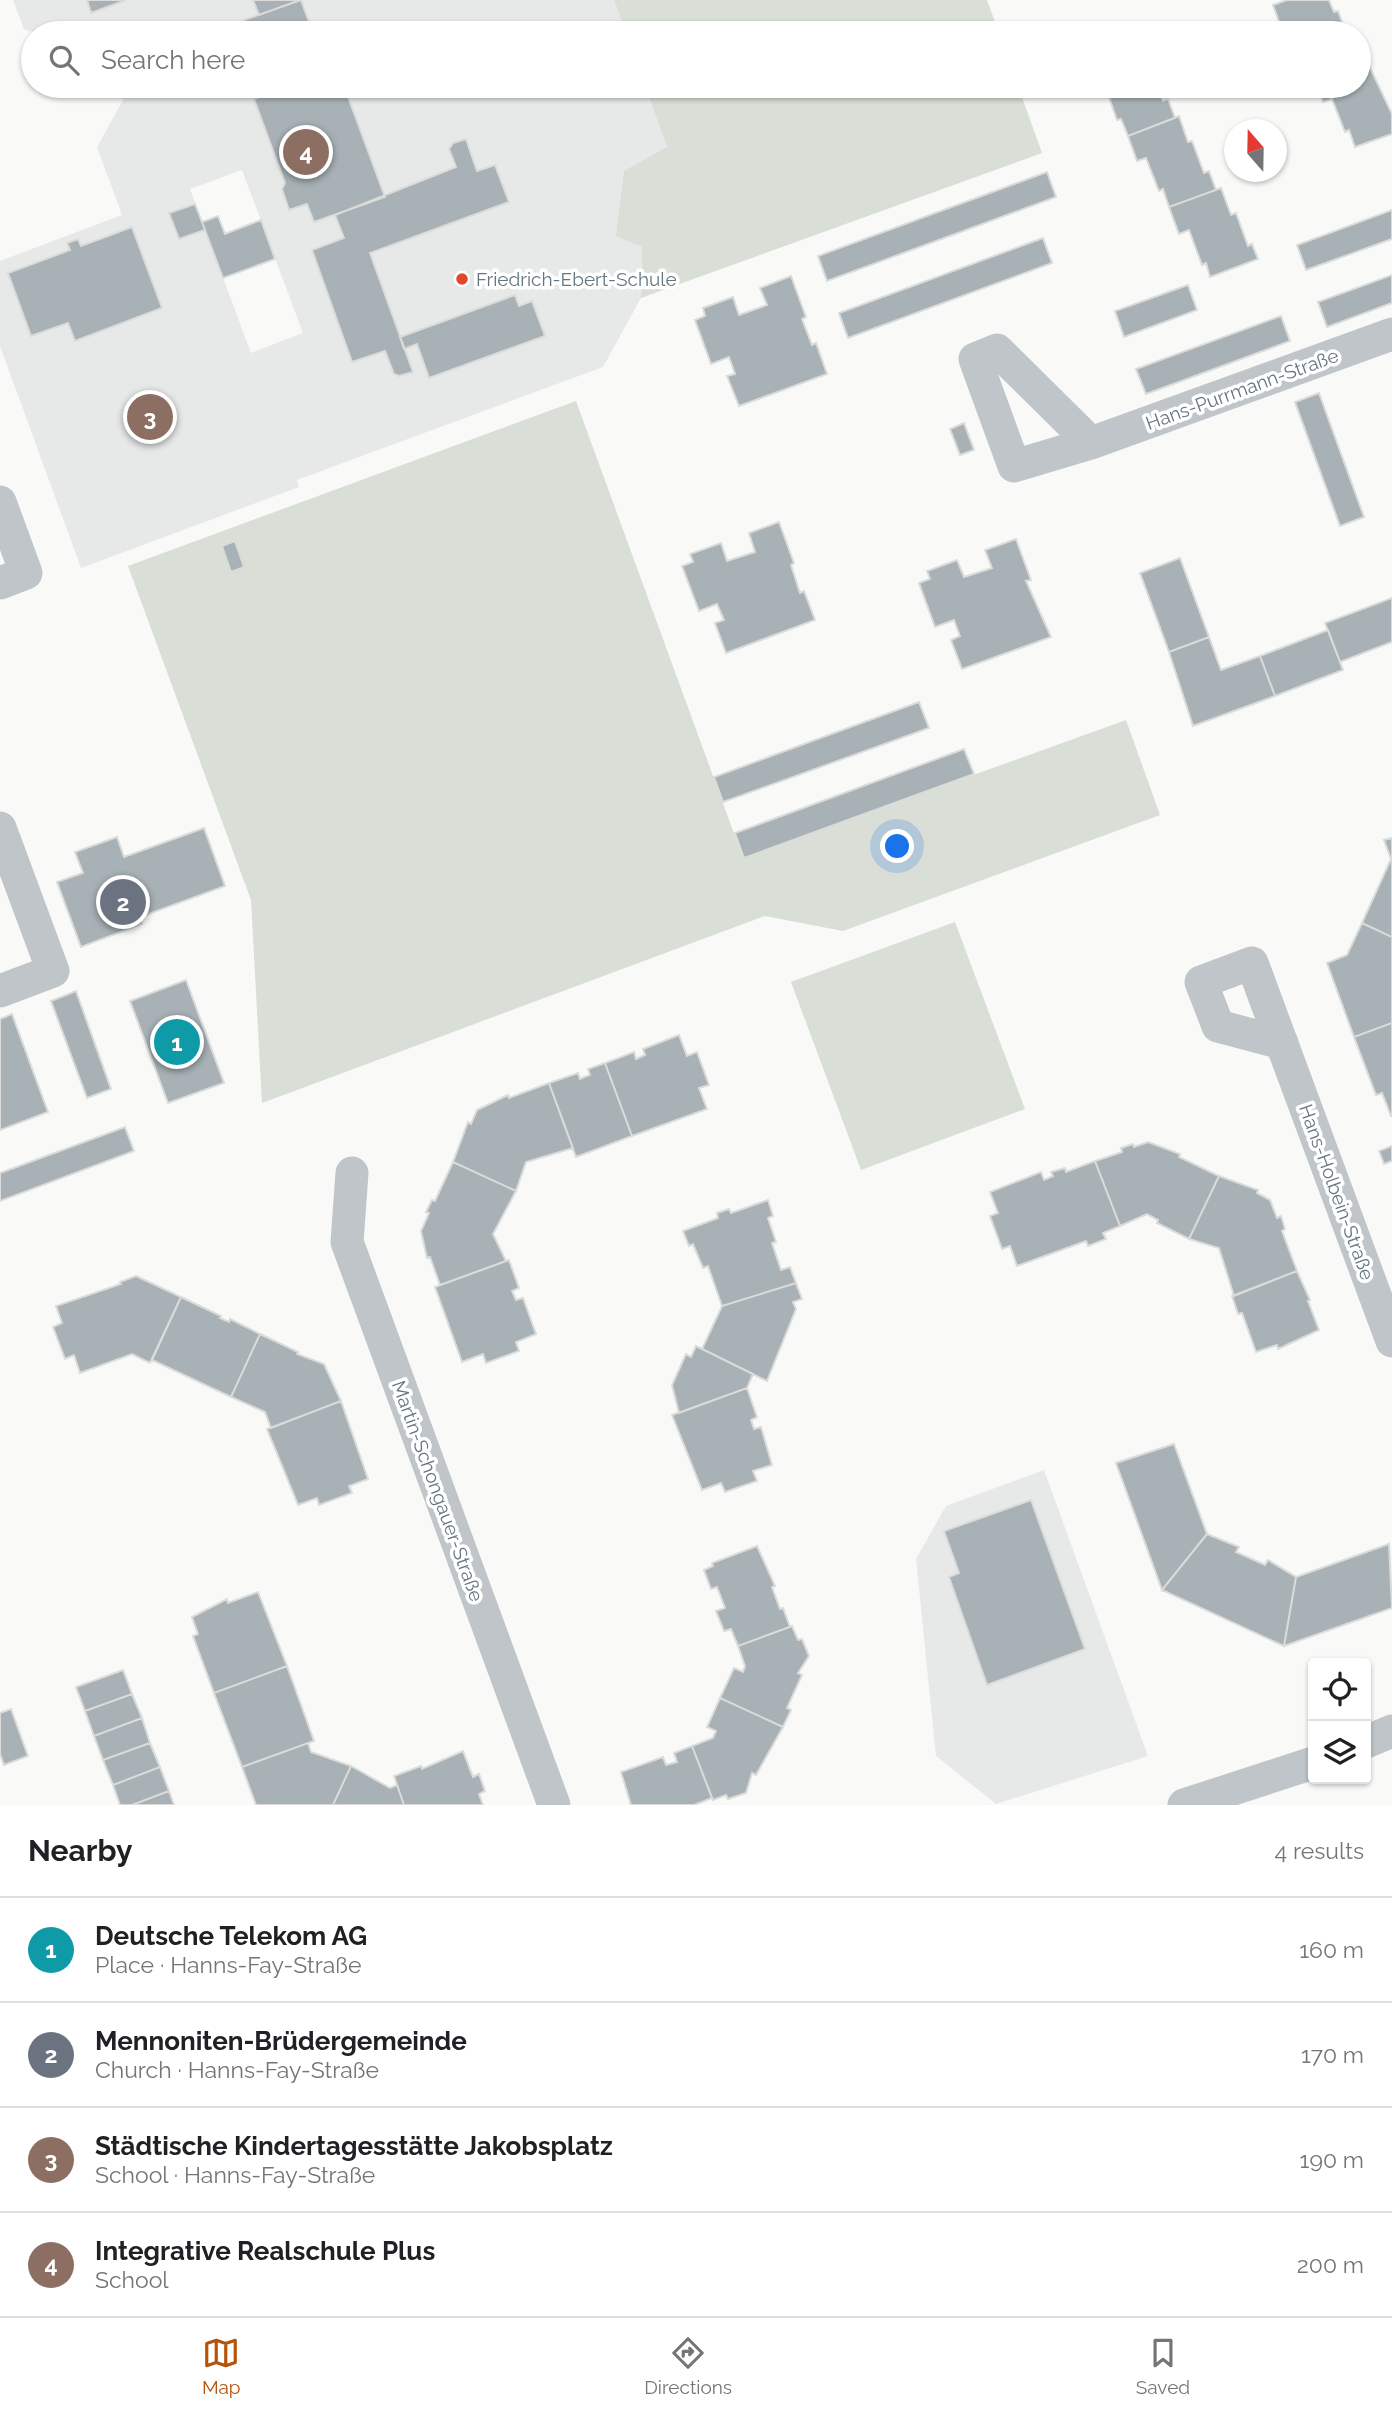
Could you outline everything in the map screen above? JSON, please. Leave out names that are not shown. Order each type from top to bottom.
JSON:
[{"type":"street","name":"Hans-Purrmann-Straße","points":[[1091,443],[1392,334]]},
{"type":"street","points":[[0,502],[26,573],[0,583]]},
{"type":"street","points":[[0,828],[9,888],[53,971],[0,991]]},
{"type":"street","name":"Hans-Holbein-Straße","points":[[1282,1043],[1392,1341]]},
{"type":"street","name":"Martin-Schongauer-Straße","points":[[352,1173],[347,1242],[554,1805]]},
{"type":"street","points":[[1371,1740],[1392,1731]]},
{"type":"street","points":[[1184,1805],[1258,1795],[1308,1766]]},
{"type":"shaded area","points":[[13,0],[614,0],[622,21],[21,21]]},
{"type":"shaded area","points":[[614,0],[987,0],[995,21],[622,21]]},
{"type":"shaded area","name":"Friedrich-Ebert-Schule","points":[[122,98],[649,98],[667,147],[642,247],[641,298],[603,367],[297,480],[299,487],[81,568],[0,346],[0,261],[122,215],[97,147]],"holes":[[[242,170],[303,333],[251,353],[190,189]]]},
{"type":"shaded area","points":[[649,98],[1022,98],[1042,153],[641,298],[642,247],[616,236],[624,171],[667,147]]},
{"type":"shaded area","points":[[576,401],[743,858],[1126,720],[1160,815],[843,931],[765,916],[262,1103],[251,900],[128,566]]},
{"type":"shaded area","points":[[955,922],[1025,1109],[861,1170],[791,982]]},
{"type":"shaded area","points":[[1044,1470],[1148,1756],[996,1804],[936,1756],[916,1559],[946,1506]]},
{"type":"building","points":[[87,0],[126,0],[91,13]]},
{"type":"building","points":[[253,0],[300,0],[259,15]]},
{"type":"building","points":[[301,0],[309,21],[244,21]]},
{"type":"building","points":[[1287,0],[1329,0],[1342,21],[1279,21],[1273,5]]},
{"type":"building","points":[[1371,70],[1392,114],[1392,134],[1355,147],[1349,130],[1345,132],[1332,99],[1323,102],[1322,98],[1371,98]]},
{"type":"building","points":[[348,98],[385,197],[314,222],[307,204],[289,210],[282,189],[285,183],[254,99]]},
{"type":"building","points":[[1109,98],[1168,99],[1175,118],[1128,136],[1121,119],[1117,120]]},
{"type":"building","points":[[1179,116],[1188,142],[1192,141],[1204,173],[1209,171],[1216,190],[1169,207],[1163,189],[1159,191],[1146,158],[1137,161],[1128,136]]},
{"type":"building","points":[[466,139],[477,171],[495,165],[509,202],[370,253],[413,372],[399,376],[394,374],[385,351],[352,362],[312,250],[344,238],[335,215],[456,167],[449,149],[453,143]]},
{"type":"building","points":[[1047,172],[1056,197],[827,281],[818,256]]},
{"type":"building","points":[[1221,188],[1231,215],[1236,213],[1248,246],[1252,244],[1258,259],[1210,277],[1206,263],[1202,265],[1189,230],[1179,234],[1169,207]]},
{"type":"building","points":[[195,204],[205,230],[179,239],[169,213]]},
{"type":"building","points":[[1392,210],[1392,239],[1306,270],[1297,245]]},
{"type":"building","points":[[218,216],[225,234],[261,220],[275,259],[223,278],[202,222]]},
{"type":"building","points":[[132,227],[162,308],[75,341],[68,323],[31,336],[8,273],[70,250],[67,243],[78,239],[81,246]]},
{"type":"building","points":[[1043,238],[1052,263],[848,338],[839,313]]},
{"type":"building","points":[[1392,275],[1392,303],[1327,327],[1318,302]]},
{"type":"building","points":[[791,276],[806,317],[802,319],[812,345],[816,343],[827,374],[739,406],[727,376],[735,374],[729,357],[711,364],[695,320],[705,316],[703,308],[733,297],[739,315],[767,305],[760,288]]},
{"type":"building","points":[[1188,285],[1197,310],[1124,337],[1115,311]]},
{"type":"building","points":[[515,295],[519,306],[532,301],[545,336],[429,378],[417,344],[404,349],[400,337]]},
{"type":"building","points":[[1281,316],[1290,341],[1146,394],[1136,369]]},
{"type":"building","points":[[1319,393],[1364,517],[1340,526],[1295,402]]},
{"type":"building","points":[[964,423],[974,450],[960,455],[950,429]]},
{"type":"building","points":[[779,522],[794,563],[791,565],[800,593],[804,591],[815,620],[726,653],[715,623],[724,620],[717,604],[699,611],[682,566],[693,562],[690,554],[721,543],[727,561],[755,552],[749,533]]},
{"type":"building","points":[[1016,539],[1031,580],[1026,581],[1051,637],[962,669],[951,640],[960,636],[954,620],[935,627],[919,583],[930,579],[927,571],[957,560],[964,577],[992,568],[985,550]]},
{"type":"building","points":[[235,541],[244,567],[231,572],[222,546]]},
{"type":"building","points":[[1180,558],[1209,637],[1169,652],[1140,573]]},
{"type":"building","points":[[1392,598],[1392,642],[1340,662],[1325,623]]},
{"type":"building","points":[[1328,630],[1343,670],[1275,696],[1260,656]]},
{"type":"building","points":[[1209,637],[1221,670],[1260,656],[1275,696],[1193,726],[1169,652]]},
{"type":"building","points":[[919,702],[929,728],[723,802],[714,777]]},
{"type":"building","points":[[964,749],[974,774],[744,858],[735,833]]},
{"type":"building","points":[[204,828],[225,886],[140,917],[142,924],[81,947],[57,882],[83,873],[75,852],[117,837],[124,857]]},
{"type":"building","points":[[1392,838],[1392,937],[1362,923],[1391,859],[1384,840]]},
{"type":"building","points":[[1362,923],[1392,937],[1392,1023],[1354,1037],[1327,963],[1347,955]]},
{"type":"building","points":[[186,980],[224,1083],[168,1103],[130,1001]]},
{"type":"building","points":[[76,991],[111,1089],[87,1098],[51,1001]]},
{"type":"building","points":[[12,1014],[48,1112],[0,1130],[0,1019]]},
{"type":"building","points":[[1392,1023],[1391,1116],[1382,1093],[1376,1095],[1354,1037]]},
{"type":"building","points":[[679,1035],[687,1056],[697,1052],[709,1085],[699,1088],[707,1109],[632,1136],[605,1063],[634,1052],[636,1059],[645,1055],[643,1049]]},
{"type":"building","points":[[605,1063],[632,1136],[576,1157],[549,1083],[578,1073],[580,1079],[590,1075],[588,1069]]},
{"type":"building","points":[[549,1083],[573,1148],[526,1162],[516,1191],[453,1162],[468,1122],[471,1124],[477,1110],[508,1095],[509,1098]]},
{"type":"building","points":[[125,1127],[134,1151],[0,1201],[0,1173]]},
{"type":"building","points":[[1148,1142],[1180,1154],[1179,1157],[1219,1176],[1189,1239],[1157,1223],[1158,1220],[1147,1214],[1120,1226],[1095,1161],[1122,1152],[1121,1148]]},
{"type":"building","points":[[1392,1146],[1392,1161],[1384,1164],[1379,1151]]},
{"type":"building","points":[[1095,1161],[1120,1226],[1103,1233],[1106,1239],[1088,1246],[1086,1241],[1017,1266],[1010,1246],[1002,1249],[990,1216],[998,1213],[990,1192],[1041,1172],[1044,1180],[1053,1176],[1051,1172],[1065,1168],[1066,1172]]},
{"type":"building","points":[[453,1162],[516,1191],[493,1234],[506,1261],[440,1285],[430,1257],[427,1258],[421,1231],[429,1213],[426,1212],[432,1200],[435,1201]]},
{"type":"building","points":[[1219,1176],[1258,1190],[1257,1193],[1270,1200],[1277,1218],[1281,1216],[1285,1229],[1282,1231],[1297,1271],[1234,1296],[1219,1248],[1189,1239]]},
{"type":"building","points":[[768,1200],[773,1216],[768,1218],[776,1242],[772,1243],[781,1270],[790,1267],[796,1283],[722,1306],[708,1266],[703,1268],[693,1244],[689,1246],[683,1231],[718,1218],[717,1213],[729,1209],[731,1213]]},
{"type":"building","points":[[509,1260],[519,1288],[512,1291],[516,1300],[523,1298],[536,1334],[516,1342],[519,1351],[486,1363],[483,1354],[462,1362],[435,1287]]},
{"type":"building","points":[[1297,1271],[1319,1330],[1278,1349],[1277,1345],[1256,1352],[1242,1313],[1238,1314],[1232,1296]]},
{"type":"building","points":[[136,1276],[181,1297],[150,1363],[132,1354],[80,1373],[74,1355],[65,1359],[53,1327],[62,1323],[56,1306],[121,1284],[120,1282]]},
{"type":"building","points":[[796,1283],[802,1299],[793,1302],[796,1309],[767,1381],[702,1349],[722,1306]]},
{"type":"building","points":[[181,1297],[221,1316],[220,1318],[229,1322],[230,1319],[260,1334],[231,1397],[152,1360]]},
{"type":"building","points":[[260,1334],[298,1352],[297,1354],[324,1364],[341,1401],[271,1428],[265,1412],[231,1397]]},
{"type":"building","points":[[696,1346],[753,1374],[747,1388],[679,1413],[672,1385],[686,1354],[691,1357]]},
{"type":"building","points":[[747,1388],[757,1417],[751,1420],[754,1429],[761,1427],[772,1465],[753,1471],[757,1481],[725,1492],[721,1483],[702,1490],[672,1415]]},
{"type":"building","points":[[341,1401],[368,1479],[349,1486],[352,1493],[319,1505],[317,1498],[298,1505],[267,1429]]},
{"type":"building","points":[[1174,1444],[1207,1534],[1162,1590],[1116,1463]]},
{"type":"building","points":[[1031,1500],[1085,1649],[987,1685],[949,1577],[959,1573],[944,1531]]},
{"type":"building","points":[[1207,1534],[1239,1547],[1236,1552],[1265,1565],[1268,1560],[1296,1577],[1284,1646],[1162,1590]]},
{"type":"building","points":[[1389,1544],[1392,1608],[1284,1646],[1296,1577]]},
{"type":"building","points":[[757,1546],[775,1586],[772,1587],[780,1609],[783,1608],[790,1627],[738,1646],[731,1629],[724,1631],[716,1611],[725,1608],[717,1587],[711,1589],[704,1570],[713,1566],[712,1563]]},
{"type":"building","points":[[258,1592],[287,1666],[214,1693],[193,1636],[198,1634],[192,1617],[227,1599],[228,1603]]},
{"type":"building","points":[[792,1626],[798,1640],[802,1639],[809,1656],[798,1673],[802,1675],[787,1708],[791,1710],[783,1727],[720,1698],[734,1668],[743,1672],[745,1666],[738,1646]]},
{"type":"building","points":[[287,1666],[314,1741],[242,1767],[214,1693]]},
{"type":"building","points":[[123,1670],[132,1694],[85,1711],[76,1687]]},
{"type":"building","points":[[132,1694],[142,1718],[94,1736],[85,1711]]},
{"type":"building","points":[[720,1698],[783,1727],[756,1775],[752,1773],[746,1793],[728,1799],[726,1795],[713,1800],[692,1746],[713,1738],[716,1731],[707,1727]]},
{"type":"building","points":[[11,1709],[28,1756],[4,1765],[0,1754],[0,1713]]},
{"type":"building","points":[[142,1718],[150,1743],[103,1760],[94,1736]]},
{"type":"building","points":[[150,1743],[160,1767],[113,1785],[103,1760]]},
{"type":"building","points":[[308,1743],[311,1752],[351,1766],[333,1805],[256,1805],[242,1767]]},
{"type":"building","points":[[692,1746],[712,1798],[694,1805],[631,1805],[621,1772],[663,1757],[666,1765],[677,1762],[674,1753]]},
{"type":"building","points":[[463,1751],[473,1777],[479,1774],[485,1791],[479,1794],[483,1805],[404,1805],[394,1776],[421,1766],[422,1769]]},
{"type":"building","points":[[351,1766],[390,1788],[397,1785],[404,1805],[333,1805]]},
{"type":"building","points":[[160,1767],[169,1791],[132,1805],[120,1805],[113,1785]]},
{"type":"building","points":[[169,1791],[174,1805],[132,1805]]},
{"type":"place","name":"Integrative Realschule Plus","points":[[306,152]]},
{"type":"place","name":"Friedrich-Ebert-Schule","points":[[462,279]]},
{"type":"place","name":"Städtische Kindertagesstätte Jakobsplatz","points":[[150,417]]},
{"type":"place","name":"Mennoniten-Brüdergemeinde","points":[[123,902]]},
{"type":"place","name":"Deutsche Telekom AG","points":[[177,1042]]}]
